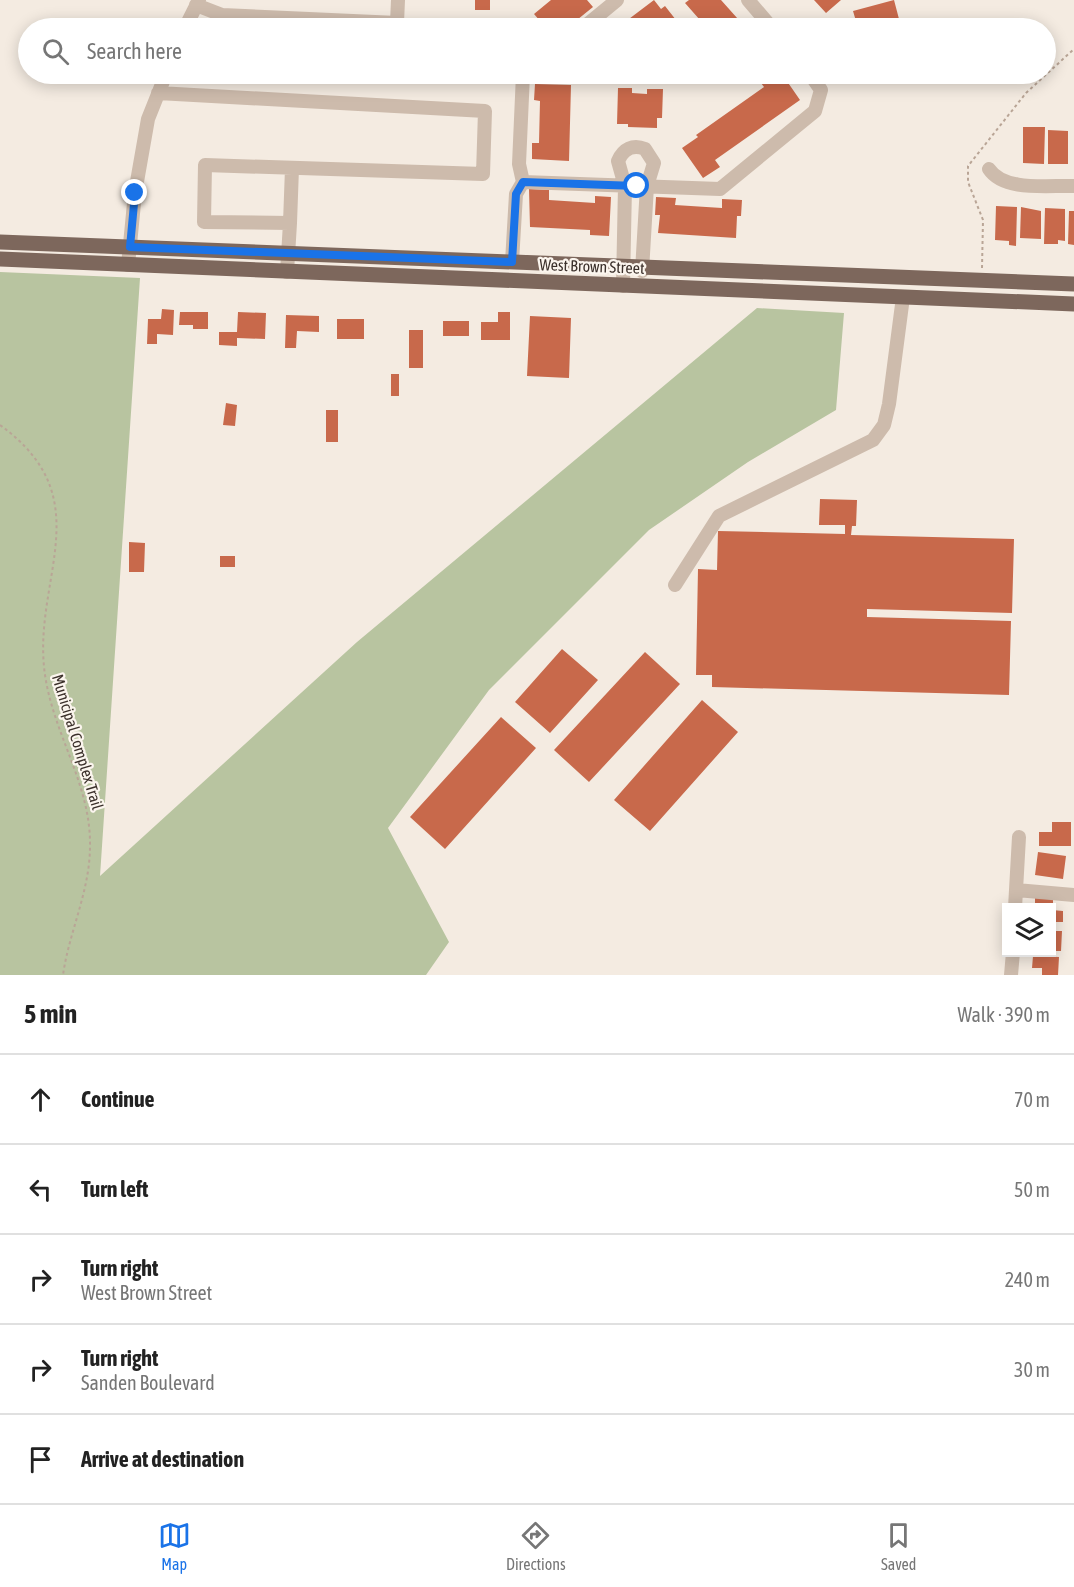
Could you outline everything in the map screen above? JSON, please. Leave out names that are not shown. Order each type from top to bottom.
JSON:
[{"type":"main road","name":"West Brown Street","points":[[0,242],[512,262],[623,277],[903,297],[1074,304]]},
{"type":"main road","name":"West Brown Street","points":[[0,259],[566,283],[581,277],[623,277]]},
{"type":"main road","points":[[438,278],[440,259]]},
{"type":"main road","name":"West Brown Street","points":[[643,269],[1074,284]]},
{"type":"main road","points":[[623,277],[641,278],[643,269]]},
{"type":"main road","points":[[903,297],[904,277]]},
{"type":"street","points":[[397,18],[398,0]]},
{"type":"street","points":[[595,18],[617,0]]},
{"type":"street","points":[[748,0],[763,18]]},
{"type":"street","points":[[190,18],[198,3],[222,15],[288,18]]},
{"type":"street","points":[[128,266],[135,193],[148,120],[162,84]]},
{"type":"street","points":[[512,262],[516,194],[523,182],[519,164],[523,84]]},
{"type":"street","points":[[523,182],[720,189],[815,111],[821,90],[817,84]]},
{"type":"street","points":[[158,93],[485,111],[483,174],[205,165],[204,222],[290,223]]},
{"type":"street","points":[[623,277],[625,186],[618,161],[624,151],[634,147],[645,149],[653,157],[654,169],[647,186],[643,269]]},
{"type":"street","points":[[287,272],[292,168]]},
{"type":"street","points":[[989,169],[994,177],[1010,183],[1074,186]]},
{"type":"street","points":[[675,585],[719,516],[873,440],[884,425],[889,404],[903,297]]},
{"type":"street","points":[[1015,903],[1019,837]]},
{"type":"street","points":[[1016,890],[1074,895]]},
{"type":"street","points":[[1011,975],[1013,957]]},
{"type":"path","points":[[1056,66],[1074,49]]},
{"type":"path","points":[[982,271],[982,220],[968,182],[968,166],[1026,93],[1036,84]]},
{"type":"path","name":"Municipal Complex Trail","points":[[0,425],[27,448],[41,466],[52,495],[57,519],[56,557],[43,622],[44,669],[52,708],[84,797],[90,846],[85,886],[63,975]]},
{"type":"green space","points":[[0,272],[140,278],[100,876],[357,642],[757,308],[844,313],[836,410],[748,462],[649,530],[489,690],[388,828],[449,942],[426,975],[0,975]]},
{"type":"building","points":[[475,0],[490,0],[490,10],[475,10]]},
{"type":"building","points":[[551,0],[587,0],[593,7],[579,18],[537,18],[534,14]]},
{"type":"building","points":[[654,0],[661,9],[665,6],[674,18],[630,18]]},
{"type":"building","points":[[689,0],[721,0],[737,18],[698,18],[685,3]]},
{"type":"building","points":[[814,0],[841,0],[826,13]]},
{"type":"building","points":[[894,0],[899,18],[855,18],[853,11]]},
{"type":"building","points":[[535,84],[571,85],[569,161],[532,159],[532,143],[539,143],[540,101],[534,100]]},
{"type":"building","points":[[762,84],[789,84],[800,100],[715,160],[720,167],[703,178],[682,148],[698,137],[696,135],[764,87]]},
{"type":"building","points":[[618,88],[632,88],[632,93],[647,94],[647,89],[663,89],[662,118],[657,118],[657,128],[628,127],[628,124],[617,124]]},
{"type":"building","points":[[1023,127],[1045,127],[1044,164],[1023,163]]},
{"type":"building","points":[[1048,130],[1068,131],[1068,164],[1048,164]]},
{"type":"building","points":[[529,189],[549,190],[549,200],[595,203],[595,196],[611,197],[609,236],[590,235],[590,230],[530,227]]},
{"type":"building","points":[[656,197],[676,198],[675,205],[722,208],[722,199],[742,200],[741,216],[737,216],[736,238],[658,233],[660,215],[655,215]]},
{"type":"building","points":[[996,206],[1017,207],[1016,246],[1009,245],[1009,241],[995,240]]},
{"type":"building","points":[[1021,207],[1041,211],[1041,239],[1020,238]]},
{"type":"building","points":[[1045,208],[1065,209],[1065,241],[1058,240],[1058,244],[1044,244]]},
{"type":"building","points":[[1069,211],[1074,211],[1074,245],[1068,244]]},
{"type":"building","points":[[162,309],[174,310],[173,335],[157,334],[157,344],[147,344],[148,319],[161,319]]},
{"type":"building","points":[[180,312],[208,312],[208,329],[193,329],[193,325],[179,325]]},
{"type":"building","points":[[238,312],[266,313],[265,339],[237,338],[237,346],[219,345],[219,332],[237,332]]},
{"type":"building","points":[[498,312],[510,312],[510,340],[481,340],[481,322],[498,322]]},
{"type":"building","points":[[286,315],[319,316],[319,332],[297,331],[296,348],[285,348]]},
{"type":"building","points":[[530,316],[571,318],[569,378],[527,376]]},
{"type":"building","points":[[337,319],[364,319],[364,339],[337,339]]},
{"type":"building","points":[[443,321],[469,321],[469,336],[443,336]]},
{"type":"building","points":[[409,330],[423,330],[423,368],[409,368]]},
{"type":"building","points":[[391,374],[399,374],[399,396],[391,396]]},
{"type":"building","points":[[226,403],[237,405],[235,426],[223,425]]},
{"type":"building","points":[[326,410],[338,410],[338,442],[326,442]]},
{"type":"building","points":[[820,499],[857,500],[856,526],[852,526],[851,535],[1014,539],[1012,613],[867,609],[867,617],[1011,621],[1009,695],[712,687],[712,675],[696,675],[698,569],[717,570],[718,531],[845,534],[845,525],[819,525]]},
{"type":"building","points":[[129,542],[145,543],[144,572],[129,572]]},
{"type":"building","points":[[220,556],[235,556],[235,567],[220,567]]},
{"type":"building","points":[[562,649],[598,680],[550,733],[515,702]]},
{"type":"building","points":[[645,652],[680,684],[589,782],[554,750]]},
{"type":"building","points":[[702,700],[738,732],[650,831],[614,800]]},
{"type":"building","points":[[501,717],[536,748],[445,849],[410,817]]},
{"type":"building","points":[[1052,822],[1071,822],[1071,846],[1039,846],[1039,832],[1052,832]]},
{"type":"building","points":[[1038,852],[1066,856],[1063,879],[1035,875]]},
{"type":"building","points":[[1035,896],[1053,896],[1053,903],[1035,903]]},
{"type":"building","points":[[1056,910],[1063,911],[1063,922],[1056,922]]},
{"type":"building","points":[[1056,931],[1062,931],[1061,951],[1056,951]]},
{"type":"building","points":[[1033,957],[1059,957],[1058,975],[1042,975],[1042,968],[1032,968]]},
{"type":"route","points":[[135,193],[130,247],[512,262],[516,194],[523,182],[637,186]]}]
